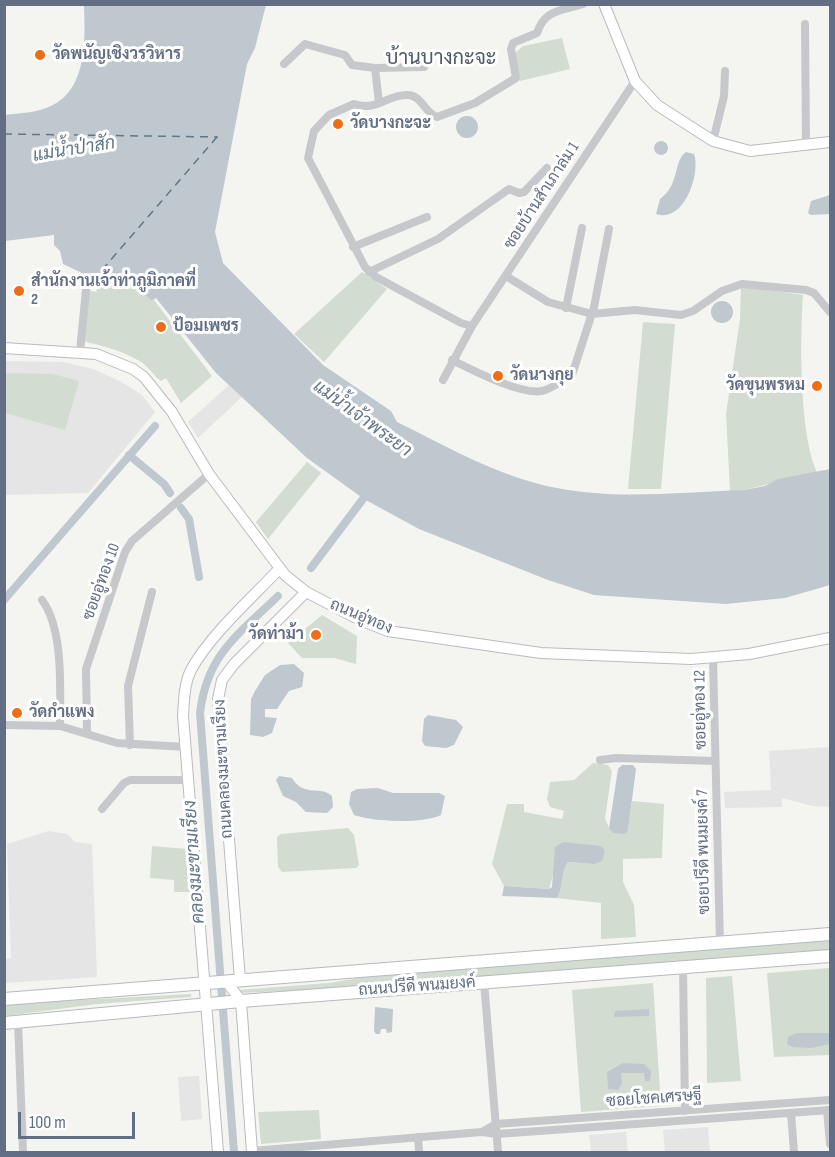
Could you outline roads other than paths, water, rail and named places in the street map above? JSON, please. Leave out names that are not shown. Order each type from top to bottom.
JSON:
[{"type":"main road","name":"ถนนปรีดี พนมยงค์","points":[[4,1023],[210,1004],[234,989],[831,934]]},
{"type":"main road","name":"ถนนปรีดี พนมยงค์","points":[[4,999],[208,983],[234,989],[484,982],[831,956]]},
{"type":"street","points":[[472,326],[461,323],[369,272],[353,247],[308,158],[314,130],[329,115],[354,104],[364,108],[410,95],[437,117],[475,103],[516,78],[510,49],[513,43],[537,33],[542,20],[548,15],[583,4]]},
{"type":"street","points":[[604,4],[635,81],[657,105],[713,141],[750,151],[831,142]]},
{"type":"street","points":[[805,24],[806,145]]},
{"type":"street","points":[[284,64],[306,44],[345,55],[352,65],[375,68],[424,68]]},
{"type":"street","points":[[375,68],[379,103]]},
{"type":"street","points":[[713,141],[724,96],[725,71]]},
{"type":"street","name":"ซอยบ้านสำเภาล่ม 1","points":[[443,380],[472,326],[635,81]]},
{"type":"street","points":[[369,272],[438,239],[509,189],[519,193],[524,192],[547,168]]},
{"type":"street","points":[[353,247],[427,218]]},
{"type":"street","points":[[566,308],[582,228]]},
{"type":"street","points":[[452,360],[475,372],[532,392],[544,391],[572,375],[592,314],[609,229]]},
{"type":"street","points":[[506,276],[548,302],[592,314],[635,310],[681,315],[693,311],[730,286],[742,284],[806,290],[814,294],[831,312]]},
{"type":"street","points":[[80,351],[87,280]]},
{"type":"street","name":"ถนนอู่ทอง","points":[[4,348],[80,351],[115,361],[144,377],[172,412],[208,474],[280,568],[306,592],[360,620],[388,631],[541,653],[713,658],[749,654],[831,638]]},
{"type":"street","name":"ซอยอู่ทอง 10","points":[[87,733],[86,669],[125,552],[132,541],[208,474]]},
{"type":"street","name":"ถนนคลองมะขามเรียง","points":[[218,1152],[210,1004],[186,747],[184,692],[190,671],[205,649],[280,568]]},
{"type":"street","points":[[130,745],[128,686],[152,592]]},
{"type":"street","name":"ถนนคลองมะขามเรียง","points":[[252,1151],[234,989],[218,699],[222,680],[234,664],[306,592]]},
{"type":"street","points":[[42,600],[50,611],[54,627],[60,680],[60,726]]},
{"type":"street","name":"ซอยอู่ทอง 12","points":[[713,658],[715,761]]},
{"type":"street","points":[[4,725],[60,726],[130,745],[186,747]]},
{"type":"street","points":[[600,760],[616,758],[715,761]]},
{"type":"street","name":"ซอยปรีดี พนมยงค์ 7","points":[[715,761],[720,943]]},
{"type":"street","points":[[102,809],[124,783],[130,780],[189,780]]},
{"type":"street","points":[[683,967],[685,1110]]},
{"type":"street","points":[[484,982],[498,1152]]},
{"type":"street","points":[[18,1022],[23,1152]]},
{"type":"street","name":"ซอยโชคเศรษฐี","points":[[482,1132],[496,1124],[831,1100]]},
{"type":"street","points":[[829,1110],[831,1144]]},
{"type":"street","name":"ซอยโชคเศรษฐี","points":[[252,1151],[482,1132],[497,1134],[829,1110]]},
{"type":"street","points":[[649,1113],[649,1123]]},
{"type":"street","points":[[791,1113],[794,1152]]},
{"type":"street","points":[[417,1137],[419,1152]]},
{"type":"water","points":[[84,5],[266,5],[255,48],[247,64],[215,232],[223,263],[323,365],[391,411],[397,422],[495,469],[557,488],[603,494],[744,490],[765,486],[778,479],[830,469],[830,585],[785,598],[726,604],[594,595],[548,580],[419,529],[364,499],[307,458],[216,373],[156,298],[152,301],[127,286],[98,285],[98,281],[86,279],[82,273],[63,264],[60,251],[54,245],[54,235],[5,241],[5,115],[51,106],[72,88],[82,62]]},
{"type":"water","points":[[467,116],[475,119],[478,127],[475,135],[467,138],[459,135],[456,127],[459,119]]},
{"type":"water","points":[[658,141],[664,141],[668,148],[664,155],[658,155],[654,151],[654,145]]},
{"type":"water","points":[[686,152],[694,154],[696,162],[688,195],[675,212],[666,215],[656,214],[660,199],[671,187],[679,161]]},
{"type":"water","points":[[830,195],[830,214],[811,215],[808,213],[811,201]]},
{"type":"water","points":[[722,301],[730,304],[733,312],[730,320],[722,323],[714,320],[711,312],[714,304]]},
{"type":"water","points":[[294,664],[304,673],[302,687],[289,691],[277,709],[265,709],[265,717],[277,718],[272,733],[263,737],[250,735],[251,699],[255,691],[265,675],[280,665]]},
{"type":"water","points":[[428,715],[456,720],[463,727],[454,745],[446,748],[425,746],[422,741],[424,719]]},
{"type":"water","points":[[622,765],[633,765],[636,769],[628,830],[625,834],[613,833],[609,828],[618,769]]},
{"type":"water","points":[[279,776],[292,778],[307,790],[328,793],[332,796],[333,807],[327,813],[306,812],[296,802],[283,796],[276,780]]},
{"type":"water","points":[[378,788],[393,793],[439,793],[445,796],[441,815],[423,820],[398,821],[354,815],[349,804],[351,792],[357,789]]},
{"type":"water","points":[[563,842],[601,846],[605,851],[602,861],[594,864],[568,862],[557,898],[502,896],[504,886],[549,889],[552,887],[555,847]]},
{"type":"water","points":[[375,1007],[393,1009],[392,1032],[387,1033],[386,1029],[381,1029],[380,1034],[376,1034],[374,1031]]},
{"type":"water","points":[[649,1009],[649,1016],[614,1017],[615,1011]]},
{"type":"water","points":[[797,1033],[830,1033],[830,1044],[811,1048],[793,1047],[787,1044],[788,1037]]},
{"type":"water","points":[[623,1063],[644,1064],[651,1071],[650,1081],[645,1081],[644,1073],[621,1073],[622,1083],[618,1090],[608,1089],[607,1072]]},
{"type":"waterway","points":[[4,600],[155,426]]},
{"type":"waterway","points":[[129,455],[164,484],[170,493]]},
{"type":"waterway","name":"คลองมะขามเรียง","points":[[311,568],[369,491]]},
{"type":"waterway","points":[[181,508],[189,519],[199,577]]},
{"type":"waterway","name":"คลองมะขามเรียง","points":[[234,1152],[200,713],[204,693],[217,660],[238,635],[278,596]]},
{"type":"place","name":"วัดพนัญเชิงวรวิหาร","points":[[40,55]]},
{"type":"place","name":"วัดบางกะจะ","points":[[338,124]]},
{"type":"place","name":"สํานักงานเจ้าท่าภูมิภาคที่ 2","points":[[19,291]]},
{"type":"place","name":"ป้อมเพชร","points":[[161,327]]},
{"type":"place","name":"วัดนางกุย","points":[[498,376]]},
{"type":"place","name":"วัดขุนพรหม","points":[[817,386]]},
{"type":"place","name":"วัดท่าม้า","points":[[316,635]]},
{"type":"place","name":"วัดกำแพง","points":[[17,713]]},
{"type":"district","name":"บ้านบางกะจะ","points":[[441,59]]},
{"type":"water label","name":"แม่น้ำป่าสัก","points":[[74,150]]},
{"type":"water label","name":"แม่น้ำเจ้าพระยา","points":[[362,419]]}]
